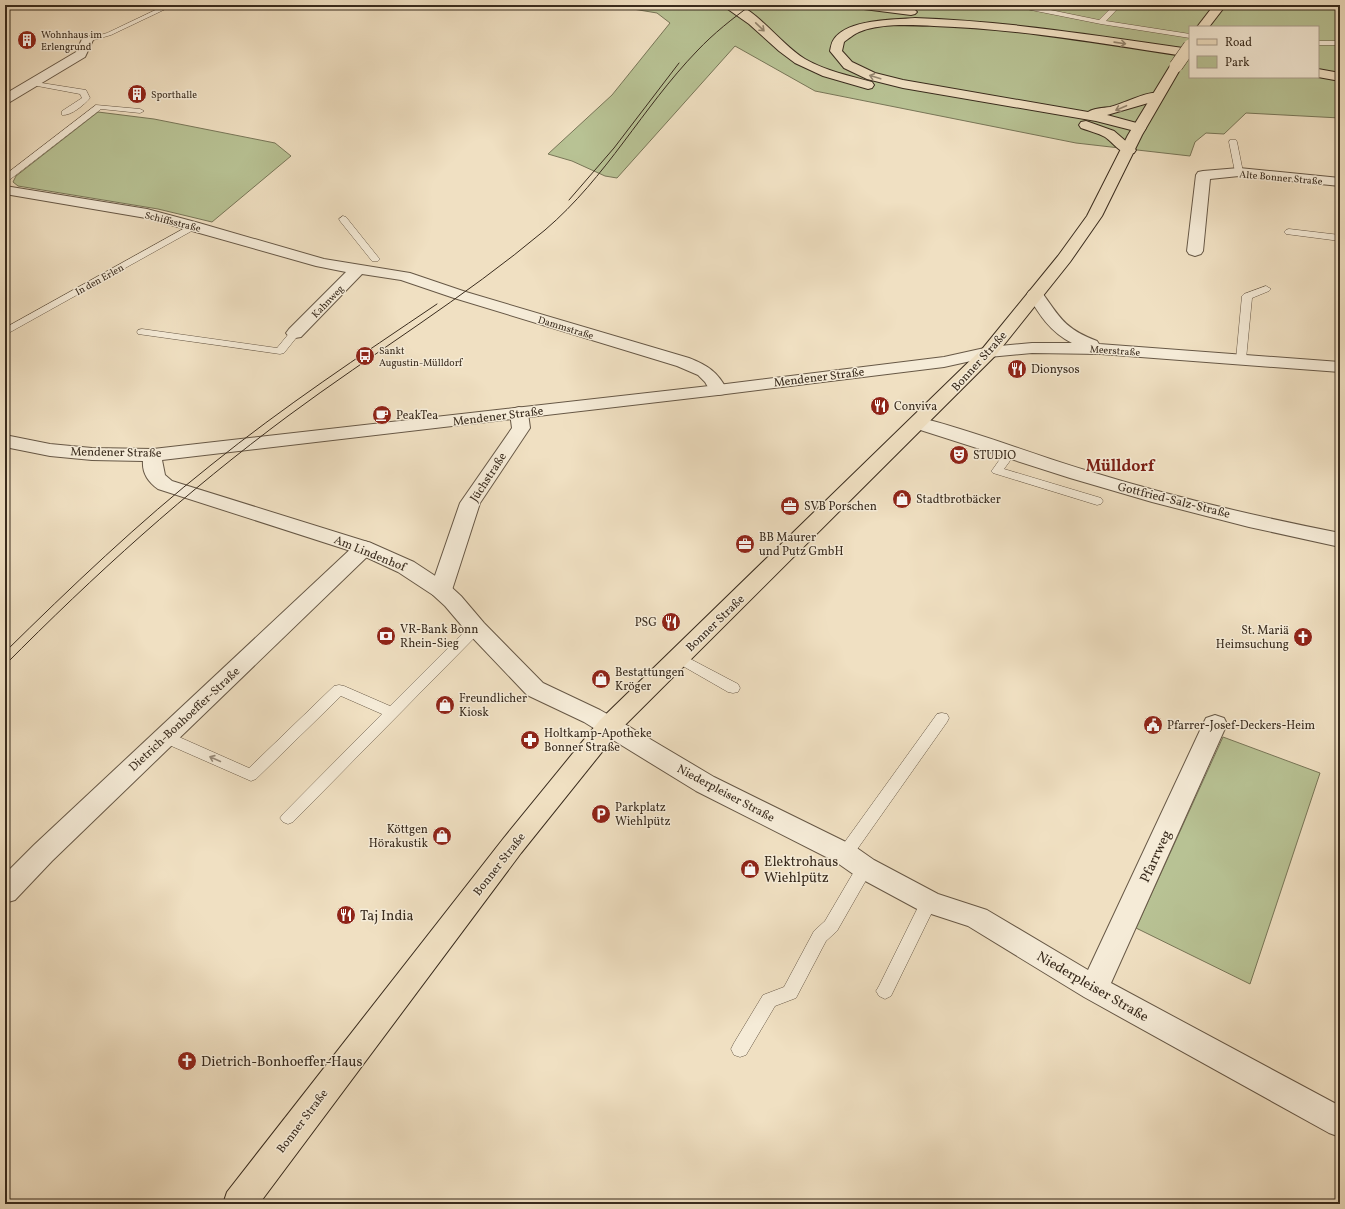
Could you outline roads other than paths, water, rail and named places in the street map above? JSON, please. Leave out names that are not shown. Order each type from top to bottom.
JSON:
[{"type":"main road","points":[[728,5],[748,16],[791,55],[820,71],[879,88],[1139,128]]},
{"type":"main road","points":[[856,5],[1189,53]]},
{"type":"main road","points":[[1204,26],[1220,5]]},
{"type":"main road","points":[[979,14],[1189,45]]},
{"type":"main road","points":[[1081,37],[928,21],[897,22],[867,26],[850,32],[839,39],[836,51],[848,65],[871,76],[1078,118],[1109,134],[1129,150]]},
{"type":"main road","name":"Bonner Straße","points":[[238,1204],[512,846],[609,726],[989,352],[1064,258],[1094,216],[1139,128],[1157,96],[1189,46]]},
{"type":"main road","points":[[1319,64],[1340,67]]},
{"type":"main road","points":[[1319,73],[1340,77]]},
{"type":"main road","points":[[1078,118],[1114,111],[1136,102],[1157,96]]},
{"type":"street","points":[[5,99],[81,54],[87,40]]},
{"type":"street","name":"Alte Bonner Straße","points":[[1195,251],[1203,175],[1239,172],[1340,182]]},
{"type":"street","name":"Schiffsstraße","points":[[5,190],[99,205],[194,226],[322,263],[359,268]]},
{"type":"street","name":"Schiffsstraße","points":[[339,265],[375,259]]},
{"type":"street","name":"Dammstraße","points":[[375,259],[384,262],[404,276]]},
{"type":"street","name":"Dammstraße","points":[[359,268],[404,276],[460,295],[683,362],[702,370],[713,378],[718,390]]},
{"type":"street","name":"Kahnweg","points":[[295,333],[359,268]]},
{"type":"street","points":[[1035,294],[1053,323],[1063,332],[1101,349]]},
{"type":"street","name":"Meerstraße","points":[[989,352],[1032,348],[1101,349],[1340,367]]},
{"type":"street","name":"Mendener Straße","points":[[5,441],[50,450],[92,454],[153,455],[718,390],[944,362],[989,352]]},
{"type":"street","name":"Jüchstraße","points":[[441,590],[470,503],[521,428],[519,413]]},
{"type":"street","name":"Gottfried-Salz-Straße","points":[[918,423],[1009,454],[1101,482],[1185,504],[1340,540]]},
{"type":"street","name":"Am Lindenhof","points":[[153,455],[151,466],[158,481],[165,485],[364,548],[406,567],[441,590],[454,601],[476,628],[536,689],[592,716],[609,726]]},
{"type":"street","name":"Dietrich-Bonhoeffer-Straße","points":[[5,892],[43,853],[364,548]]},
{"type":"street","name":"Pfarrweg","points":[[1094,988],[1215,724]]},
{"type":"street","name":"Niederpleiser Straße","points":[[609,726],[705,784],[855,861],[929,902],[977,918],[1094,988],[1340,1122]]},
{"type":"lane","points":[[87,40],[109,34],[171,5]]},
{"type":"lane","points":[[1016,5],[1101,22],[1189,36]]},
{"type":"lane","points":[[1101,22],[1118,5]]},
{"type":"lane","points":[[1319,43],[1340,43]]},
{"type":"lane","points":[[32,83],[83,92],[86,94],[86,98],[80,104],[65,113]]},
{"type":"lane","points":[[5,179],[99,107],[140,111]]},
{"type":"lane","points":[[1232,142],[1239,172]]},
{"type":"lane","name":"Dammstraße","points":[[343,219],[375,259]]},
{"type":"lane","name":"In den Erlen","points":[[5,332],[194,226]]},
{"type":"lane","points":[[1290,232],[1340,238]]},
{"type":"lane","points":[[1241,359],[1246,296],[1266,289]]},
{"type":"lane","points":[[142,332],[280,350],[295,333]]},
{"type":"lane","points":[[1009,454],[997,471],[1097,501]]},
{"type":"lane","points":[[288,818],[476,628]]},
{"type":"lane","points":[[679,658],[733,688]]},
{"type":"lane","points":[[165,737],[251,775],[339,690],[392,713]]},
{"type":"lane","points":[[740,1049],[769,1000],[790,993],[820,936],[831,926],[855,861],[942,718]]},
{"type":"lane","points":[[884,991],[929,902]]},
{"type":"tram line","points":[[5,665],[107,566],[214,474],[288,416],[483,279],[545,230],[587,188],[677,73],[697,51],[723,26],[751,5]]},
{"type":"tram line","points":[[569,200],[614,148],[679,63]]},
{"type":"tram line","points":[[5,652],[105,556],[211,465],[294,402],[437,304]]},
{"type":"place","name":"Wohnhaus im Erlengrund","points":[[27,40]]},
{"type":"place","name":"Sporthalle","points":[[137,94]]},
{"type":"place","name":"Sankt Augustin-Mülldorf","points":[[365,356]]},
{"type":"place","name":"Dionysos","points":[[1017,369]]},
{"type":"place","name":"Conviva","points":[[880,406]]},
{"type":"place","name":"PeakTea","points":[[382,415]]},
{"type":"place","name":"STUDIO","points":[[959,455]]},
{"type":"place","name":"Stadtbrotbäcker","points":[[902,499]]},
{"type":"place","name":"SVB Porschen","points":[[790,506]]},
{"type":"place","name":"BB Maurer und Putz GmbH","points":[[745,544]]},
{"type":"place","name":"PSG","points":[[671,622]]},
{"type":"place","name":"VR-Bank Bonn Rhein-Sieg","points":[[386,636]]},
{"type":"place","name":"St. Mariä Heimsuchung","points":[[1303,637]]},
{"type":"place","name":"Bestattungen Kröger","points":[[601,679]]},
{"type":"place","name":"Freundlicher Kiosk","points":[[445,705]]},
{"type":"place","name":"Pfarrer-Josef-Deckers-Heim","points":[[1153,725]]},
{"type":"place","name":"Holtkamp-Apotheke Bonner Straße","points":[[530,740]]},
{"type":"place","name":"Parkplatz Wiehlpütz","points":[[601,814]]},
{"type":"place","name":"Köttgen Hörakustik","points":[[442,836]]},
{"type":"place","name":"Elektrohaus Wiehlpütz","points":[[750,869]]},
{"type":"place","name":"Taj India","points":[[346,915]]},
{"type":"place","name":"Dietrich-Bonhoeffer-Haus","points":[[187,1061]]},
{"type":"district","name":"Mülldorf","points":[[1120,465]]}]
